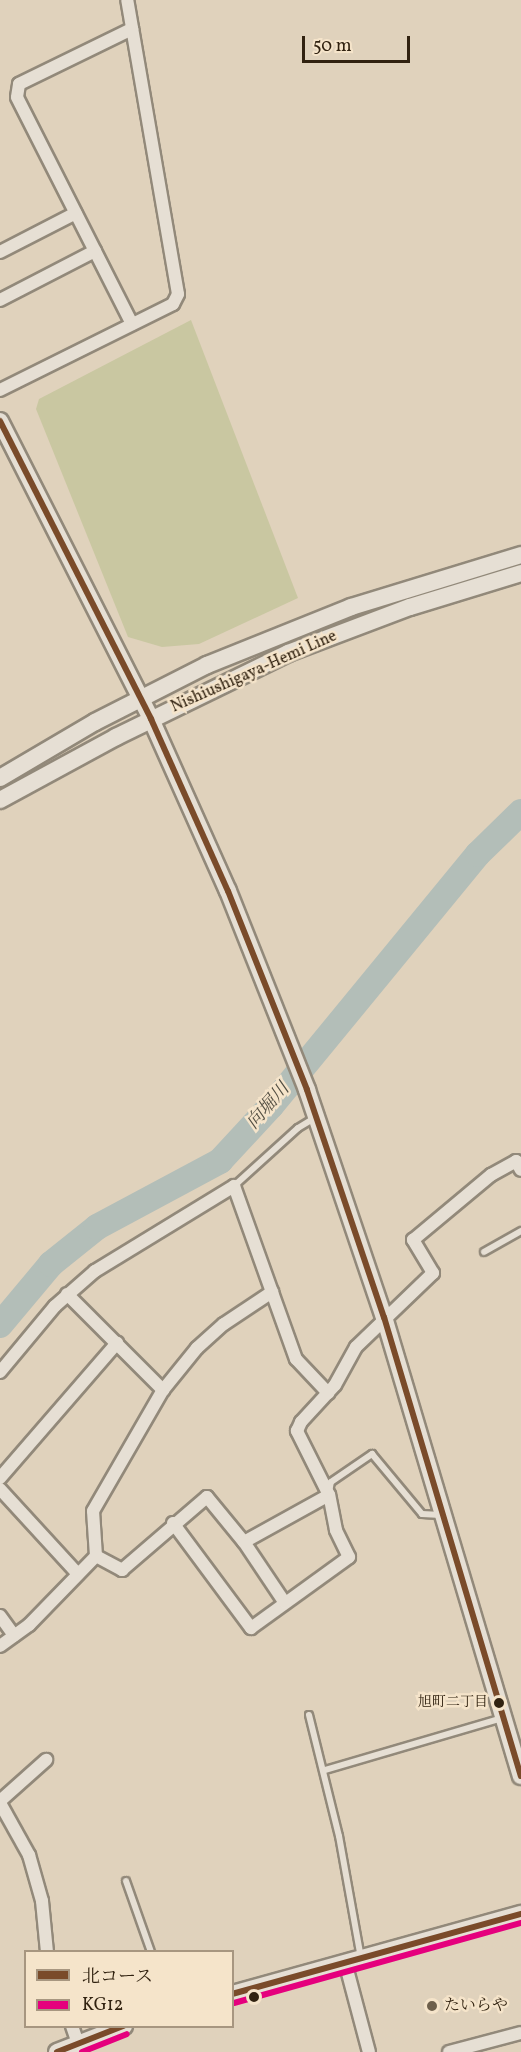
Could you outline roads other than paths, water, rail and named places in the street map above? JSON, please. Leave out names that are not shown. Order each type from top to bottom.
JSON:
[{"type":"street","points":[[0,390],[173,304],[178,294],[127,0]]},
{"type":"street","points":[[132,29],[19,84],[17,97],[132,324]]},
{"type":"street","points":[[0,252],[76,213]]},
{"type":"street","points":[[0,300],[95,251]]},
{"type":"street","points":[[0,421],[141,697],[228,891],[307,1090],[384,1317],[521,1776]]},
{"type":"street","name":"Nishiushigaya-Hemi Line","points":[[0,778],[141,697],[351,607],[521,555]]},
{"type":"street","name":"Nishiushigaya-Hemi Line","points":[[0,800],[151,719],[288,653],[410,607],[521,573]]},
{"type":"street","points":[[172,1523],[251,1628],[349,1557],[336,1530],[328,1495],[297,1431],[328,1393],[356,1347],[384,1317],[433,1273],[413,1240],[491,1175],[516,1161],[521,1170]]},
{"type":"street","points":[[0,1372],[67,1294],[126,1250],[234,1186],[296,1359],[328,1393]]},
{"type":"street","points":[[0,1646],[29,1625],[96,1556],[93,1511],[163,1390],[217,1330],[272,1292]]},
{"type":"street","points":[[67,1294],[163,1390]]},
{"type":"street","points":[[0,1478],[117,1343]]},
{"type":"street","points":[[0,1489],[78,1574]]},
{"type":"street","points":[[244,1542],[328,1495]]},
{"type":"street","points":[[96,1556],[122,1570],[172,1523],[207,1497],[244,1542],[285,1603]]},
{"type":"street","points":[[0,1616],[14,1635]]},
{"type":"street","points":[[46,1760],[0,1802],[29,1856],[42,1901],[47,1950]]},
{"type":"street","points":[[234,1993],[521,1914]]},
{"type":"street","points":[[353,1960],[369,2052]]},
{"type":"street","points":[[73,2028],[78,2043]]},
{"type":"street","points":[[57,2052],[119,2028]]},
{"type":"street","points":[[449,2052],[471,2049],[521,2034]]},
{"type":"lane","points":[[234,1186],[298,1128],[316,1117]]},
{"type":"lane","points":[[484,1252],[521,1232]]},
{"type":"lane","points":[[328,1495],[331,1482],[372,1454],[422,1514],[443,1515]]},
{"type":"lane","points":[[309,1715],[325,1770],[353,1960]]},
{"type":"lane","points":[[325,1770],[503,1718]]},
{"type":"lane","points":[[126,1881],[150,1950]]},
{"type":"waterway","name":"向堀川","points":[[0,1325],[51,1264],[97,1227],[220,1161],[271,1106],[478,854],[521,812]]},
{"type":"place","name":"旭町二丁目","points":[[499,1703]]},
{"type":"place","name":"たいらや","points":[[432,2006]]}]
